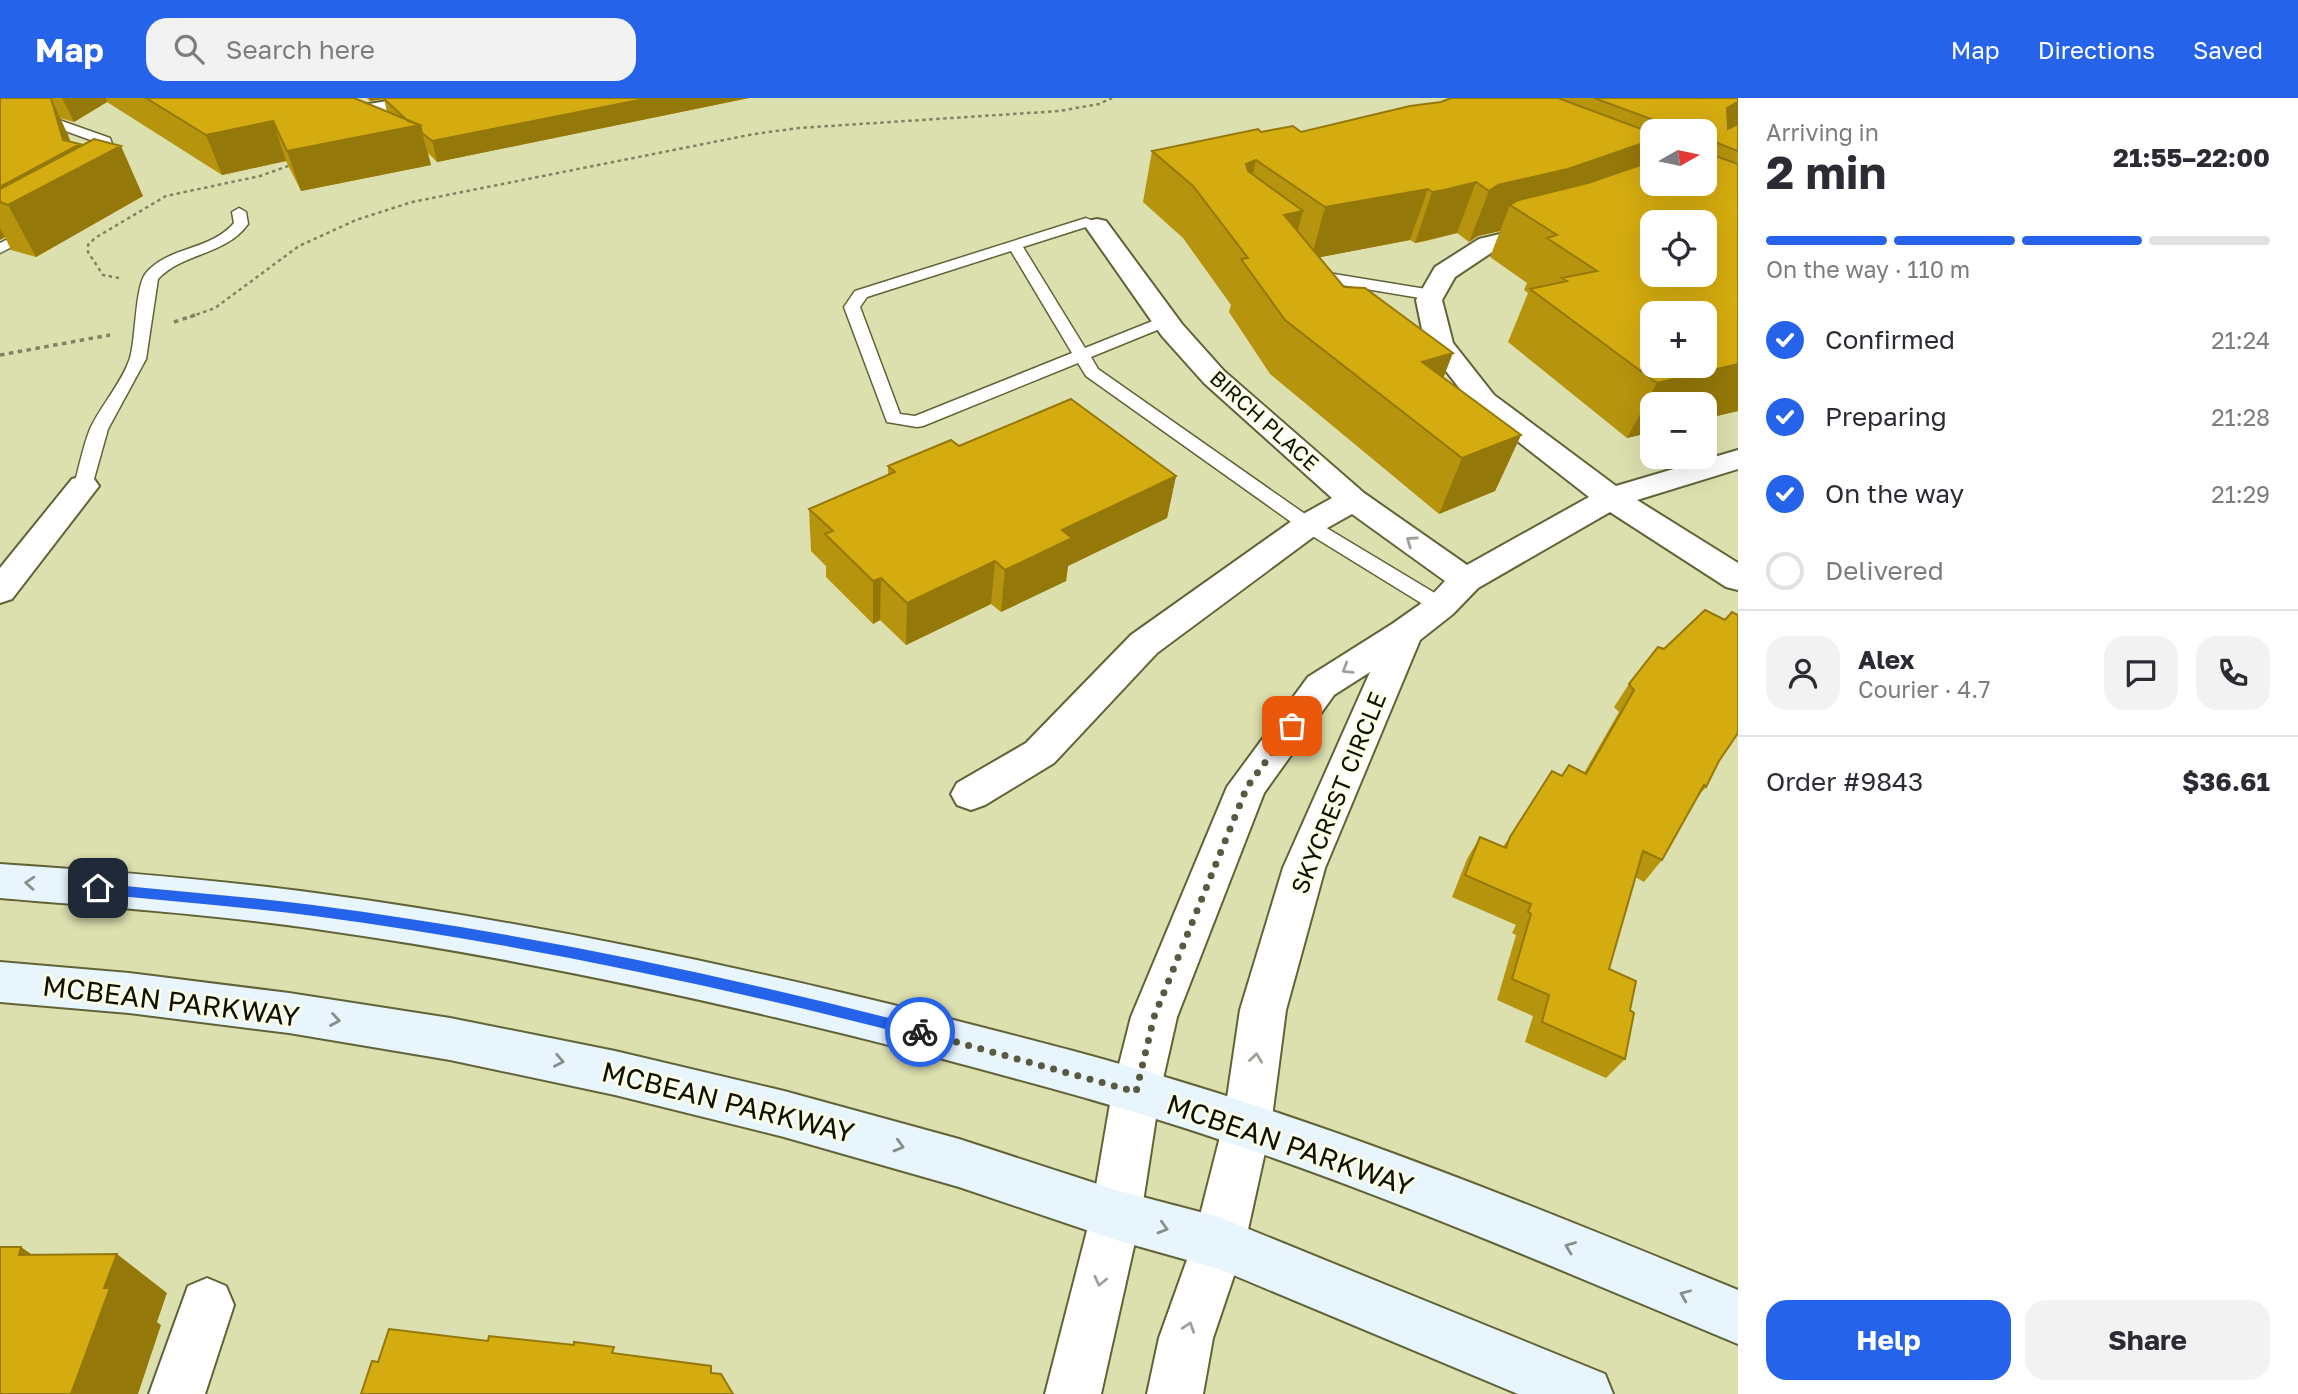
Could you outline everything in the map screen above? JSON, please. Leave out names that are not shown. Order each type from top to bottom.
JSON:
[{"type":"main road","name":"MCBEAN PARKWAY","points":[[0,881],[147,892],[271,906],[479,936],[648,967],[823,1007],[1247,1125],[1577,1250],[1738,1317]]},
{"type":"main road","name":"MCBEAN PARKWAY","points":[[0,982],[129,993],[289,1013],[450,1040],[615,1073],[784,1114],[959,1163],[1116,1215],[1219,1244],[1585,1394]]},
{"type":"street","points":[[310,98],[327,111],[350,114],[443,98]]},
{"type":"street","points":[[1568,223],[1488,244],[1444,272],[1429,300],[1438,344],[1484,401],[1611,498],[1738,579]]},
{"type":"street","name":"BIRCH PLACE","points":[[1097,226],[1166,321],[1214,377],[1353,500],[1466,580]]},
{"type":"street","name":"SKYCREST CIRCLE","points":[[1073,1394],[1116,1215],[1136,1092],[1154,1017],[1247,787],[1321,686],[1405,633],[1441,606],[1466,580],[1611,498],[1738,459]]},
{"type":"street","points":[[0,591],[83,486]]},
{"type":"street","points":[[971,794],[1040,753],[1144,644],[1308,525],[1353,500]]},
{"type":"street","name":"SKYCREST CIRCLE","points":[[1175,1394],[1186,1338],[1219,1244],[1247,1125],[1263,1010],[1304,868],[1405,633]]},
{"type":"street","points":[[177,1394],[207,1305]]},
{"type":"lane","points":[[0,116],[45,119],[104,141],[119,181],[107,188]]},
{"type":"lane","points":[[83,486],[99,429],[138,359],[150,278],[165,264],[215,246],[233,236],[241,224],[239,212]]},
{"type":"lane","points":[[0,249],[47,222]]},
{"type":"lane","points":[[1097,226],[1086,222],[861,294],[852,307],[893,418],[917,422],[1166,321]]},
{"type":"lane","points":[[1014,244],[1079,356],[1092,372],[1308,525],[1441,606]]},
{"type":"lane","points":[[1294,257],[1330,278],[1432,295]]},
{"type":"path","points":[[0,355],[184,320],[215,308],[299,246],[356,220],[412,202],[754,134],[799,128],[1059,111],[1099,104],[1112,98]]},
{"type":"path","points":[[150,278],[103,275],[88,252],[89,245],[166,196],[271,173],[323,151],[325,131],[337,112]]},
{"type":"building","points":[[0,98],[51,98],[63,140],[80,144],[0,187]]},
{"type":"building","points":[[146,98],[354,98],[420,125],[287,151],[273,121],[206,135]]},
{"type":"building","points":[[383,98],[649,98],[432,141],[422,133],[420,125],[408,121]]},
{"type":"building","points":[[1451,98],[1558,98],[1640,129],[1640,144],[1568,169],[1498,185],[1489,191],[1476,182],[1432,192],[1428,189],[1325,207],[1256,160],[1246,164],[1248,171],[1303,211],[1284,215],[1344,287],[1365,288],[1453,353],[1422,362],[1521,435],[1462,458],[1285,320],[1241,259],[1248,258],[1193,186],[1152,151],[1258,129],[1261,132],[1293,126],[1301,132],[1410,106]]},
{"type":"building","points":[[1594,98],[1738,98],[1738,102],[1727,108],[1728,129],[1738,124],[1738,151],[1717,143],[1717,119],[1651,119]]},
{"type":"building","points":[[94,139],[121,146],[8,205],[0,202],[0,189]]},
{"type":"building","points":[[1717,157],[1738,164],[1738,364],[1717,369],[1717,301],[1640,301],[1640,370],[1530,289],[1567,281],[1562,278],[1597,271],[1547,238],[1557,235],[1510,205],[1519,200],[1588,183],[1640,165],[1640,196],[1717,196]]},
{"type":"building","points":[[1650,378],[1678,378],[1657,383]]},
{"type":"building","points":[[1071,399],[1176,476],[1062,530],[1072,538],[1005,570],[995,561],[907,603],[881,578],[873,581],[825,534],[833,531],[809,509],[895,472],[888,466],[951,440],[959,446]]},
{"type":"building","points":[[1705,610],[1725,620],[1732,612],[1738,615],[1738,733],[1706,787],[1704,785],[1662,860],[1643,851],[1609,969],[1636,981],[1630,1010],[1634,1013],[1625,1059],[1542,1022],[1549,995],[1512,979],[1531,914],[1528,912],[1531,904],[1465,875],[1480,837],[1506,848],[1510,837],[1552,771],[1562,776],[1569,765],[1586,774],[1634,690],[1629,684],[1658,647],[1664,649]]},
{"type":"building","points":[[0,1247],[21,1247],[19,1255],[117,1254],[104,1288],[110,1288],[71,1394],[0,1394]]},
{"type":"building","points":[[389,1329],[488,1341],[489,1336],[614,1347],[612,1353],[711,1366],[711,1373],[721,1374],[733,1394],[361,1394],[372,1361],[378,1362]]},
{"type":"way so far","points":[[920,1032],[1136,1092],[1154,1017],[1247,787],[1292,726]]},
{"type":"route","points":[[98,888],[312,911],[479,936],[648,967],[920,1032]]}]
